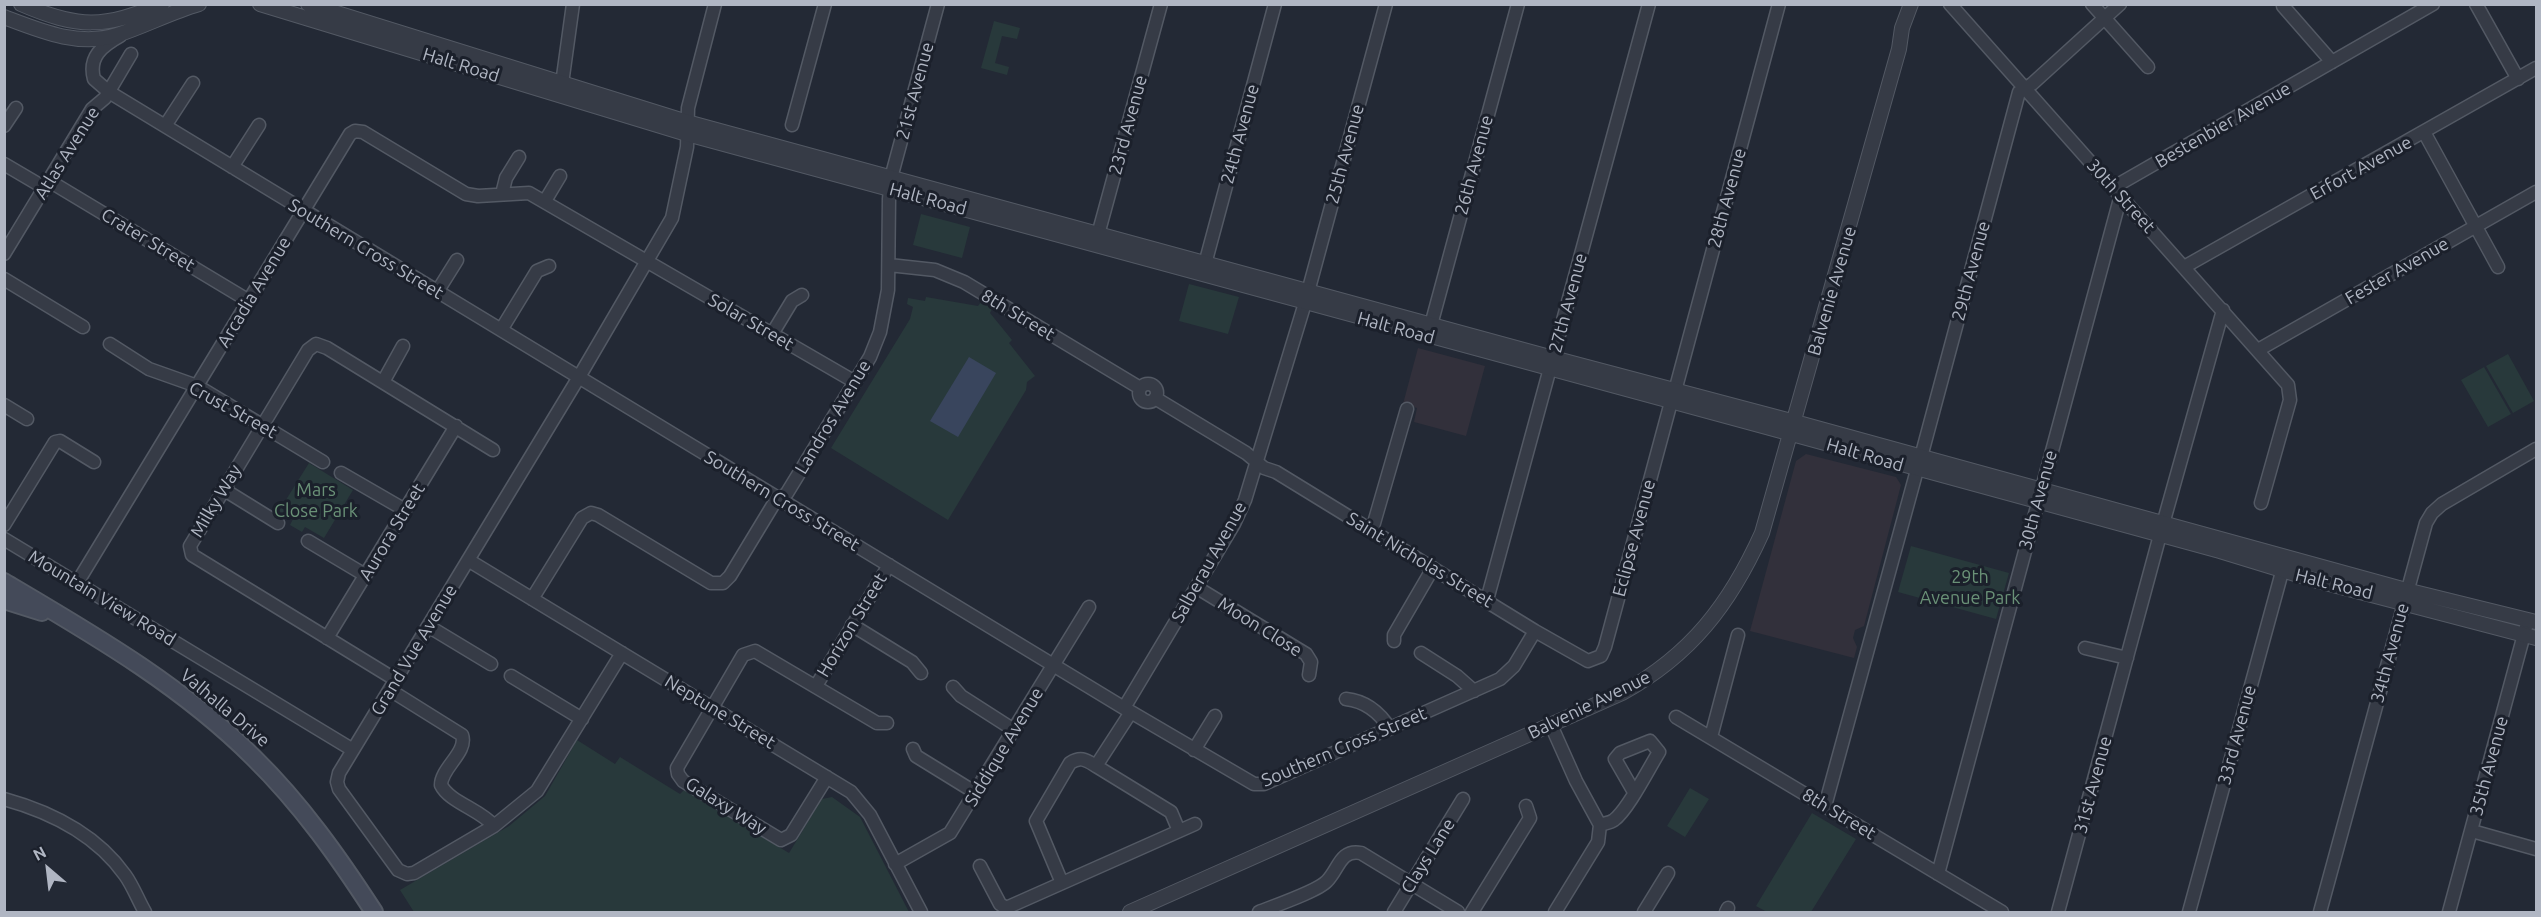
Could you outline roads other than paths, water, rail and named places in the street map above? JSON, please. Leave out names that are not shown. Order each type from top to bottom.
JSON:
[{"type":"main road","name":"Valhalla Drive","points":[[4,582],[87,631],[160,679],[254,757],[294,801],[348,872],[374,912]]},
{"type":"main road","points":[[4,600],[44,612],[87,631]]},
{"type":"street","points":[[21,4],[60,19],[88,24],[113,22],[162,4]]},
{"type":"street","points":[[4,17],[47,33],[76,39],[116,35],[199,4]]},
{"type":"street","name":"Halt Road","points":[[260,4],[561,89]]},
{"type":"street","name":"Halt Road","points":[[308,4],[561,89],[687,128],[2161,529],[2286,557],[2530,636]]},
{"type":"street","points":[[561,89],[573,4]]},
{"type":"street","name":"Grand Vue Avenue","points":[[622,653],[541,786],[494,826],[414,873],[400,872],[337,786],[339,773],[648,262],[674,214],[685,160],[690,99],[715,4]]},
{"type":"street","points":[[792,125],[825,4]]},
{"type":"street","name":"21st Avenue","points":[[891,184],[938,4]]},
{"type":"street","name":"23rd Avenue","points":[[1097,240],[1161,4]]},
{"type":"street","name":"24th Avenue","points":[[1205,264],[1275,4]]},
{"type":"street","name":"25th Avenue","points":[[1306,297],[1386,4]]},
{"type":"street","name":"26th Avenue","points":[[1431,325],[1518,4]]},
{"type":"street","name":"27th Avenue","points":[[1487,600],[1649,4]]},
{"type":"street","name":"28th Avenue","points":[[1673,396],[1779,4]]},
{"type":"street","name":"Balvenie Avenue","points":[[1130,912],[1622,693],[1657,672],[1683,650],[1715,616],[1746,568],[1762,533],[1899,49],[1902,28],[1911,4]]},
{"type":"street","name":"Balvenie Avenue","points":[[1899,49],[1921,4]]},
{"type":"street","name":"30th Street","points":[[1950,4],[2223,310],[2290,390],[2290,400],[2261,503]]},
{"type":"street","points":[[2091,4],[2148,68]]},
{"type":"street","points":[[2026,88],[2120,4]]},
{"type":"street","name":"Bestenbier Avenue","points":[[2117,191],[2433,4]]},
{"type":"street","points":[[2476,4],[2518,79]]},
{"type":"street","points":[[2283,6],[2332,62]]},
{"type":"street","name":"Southern Cross Street","points":[[133,29],[104,46],[97,52],[93,62],[94,79],[108,92],[1127,710],[1254,784],[1264,784],[1474,691],[1507,673],[1520,658],[1535,631]]},
{"type":"street","name":"Atlas Avenue","points":[[4,254],[92,109],[108,92],[130,54]]},
{"type":"street","name":"Erfort Avenue","points":[[2184,267],[2536,68]]},
{"type":"street","points":[[165,126],[193,83]]},
{"type":"street","name":"29th Avenue","points":[[1825,806],[2019,92],[2026,88]]},
{"type":"street","points":[[4,126],[16,108]]},
{"type":"street","points":[[232,167],[259,125]]},
{"type":"street","name":"Arcadia Avenue","points":[[77,584],[350,134],[359,130],[466,194],[478,196],[527,192],[648,262]]},
{"type":"street","points":[[2424,132],[2498,267]]},
{"type":"street","points":[[502,194],[506,178],[519,157]]},
{"type":"street","name":"Crater Street","points":[[4,164],[38,184],[56,185],[249,301]]},
{"type":"street","points":[[545,201],[560,176]]},
{"type":"street","name":"Landros Avenue","points":[[532,599],[582,518],[588,514],[598,515],[711,583],[720,584],[728,579],[773,505],[787,493],[870,357],[887,305],[891,184]]},
{"type":"street","name":"30th Avenue","points":[[1938,874],[2039,496],[2117,191]]},
{"type":"street","name":"Fester Avenue","points":[[2258,350],[2536,192]]},
{"type":"street","name":"Halt Road","points":[[1097,240],[1205,264],[1306,297],[1431,325],[1551,364]]},
{"type":"street","points":[[437,292],[457,260]]},
{"type":"street","name":"Solar Street","points":[[648,262],[855,382]]},
{"type":"street","name":"8th Street","points":[[889,265],[935,270],[964,282],[1140,388],[1139,394],[1144,401],[1155,398],[1246,453],[1256,462]]},
{"type":"street","points":[[501,330],[537,272],[549,266]]},
{"type":"street","points":[[4,279],[83,327]]},
{"type":"street","points":[[772,334],[792,301],[802,295]]},
{"type":"street","name":"Salberau Avenue","points":[[1096,766],[1240,512],[1306,297]]},
{"type":"street","name":"31st Avenue","points":[[2058,912],[2161,529],[2223,310]]},
{"type":"street","name":"Crust Street","points":[[110,344],[149,369],[197,386],[323,462]]},
{"type":"street","name":"Milky Way","points":[[493,450],[327,348],[316,344],[308,350],[189,546],[190,553],[327,638],[462,735],[463,744],[443,776],[441,785],[448,794],[486,817],[494,826]]},
{"type":"street","points":[[382,381],[403,346]]},
{"type":"street","name":"Eclipse Avenue","points":[[1583,660],[1592,660],[1601,656],[1605,647],[1673,396]]},
{"type":"street","points":[[4,405],[27,419]]},
{"type":"street","points":[[1372,530],[1407,409]]},
{"type":"street","name":"Aurora Street","points":[[327,638],[456,426]]},
{"type":"street","points":[[4,525],[55,442],[60,441],[94,462]]},
{"type":"street","name":"34th Avenue","points":[[2320,912],[2423,531],[2432,513],[2536,449]]},
{"type":"street","name":"Saint Nicholas Street","points":[[1256,462],[1372,530],[1583,660]]},
{"type":"street","points":[[341,473],[405,510]]},
{"type":"street","points":[[223,489],[278,523]]},
{"type":"street","name":"Halt Road","points":[[2161,529],[2282,571],[2532,621]]},
{"type":"street","name":"Mountain View Road","points":[[4,539],[353,750]]},
{"type":"street","points":[[308,541],[365,576]]},
{"type":"street","name":"33rd Avenue","points":[[2189,912],[2286,557]]},
{"type":"street","name":"Neptune Street","points":[[468,560],[851,792],[862,803],[921,912]]},
{"type":"street","name":"Horizon Street","points":[[816,686],[889,565]]},
{"type":"street","points":[[1394,642],[1394,635],[1433,568]]},
{"type":"street","name":"Moon Close","points":[[1196,587],[1306,654],[1311,662],[1309,675]]},
{"type":"street","name":"Siddique Avenue","points":[[895,864],[950,833],[1089,607]]},
{"type":"street","name":"35th Avenue","points":[[2449,912],[2530,636],[2532,621]]},
{"type":"street","points":[[852,625],[912,662],[921,673]]},
{"type":"street","points":[[428,626],[491,664]]},
{"type":"street","points":[[1711,737],[1738,635]]},
{"type":"street","points":[[2085,648],[2127,658]]},
{"type":"street","name":"Galaxy Way","points":[[827,777],[790,835],[784,839],[776,838],[683,781],[678,774],[678,764],[743,655],[750,651],[755,651],[877,723],[886,723]]},
{"type":"street","points":[[1421,653],[1457,676],[1474,691]]},
{"type":"street","points":[[511,676],[582,719]]},
{"type":"street","points":[[953,687],[961,696],[1014,730]]},
{"type":"street","points":[[1346,699],[1358,700],[1382,717],[1390,729]]},
{"type":"street","points":[[1194,750],[1215,716]]},
{"type":"street","name":"8th Street","points":[[1676,717],[2002,912]]},
{"type":"street","points":[[1551,725],[1576,781],[1600,825],[1598,842],[1556,912]]},
{"type":"street","points":[[913,749],[916,756],[975,793]]},
{"type":"street","points":[[1062,883],[1038,827],[1038,815],[1070,763],[1077,759],[1085,759],[1171,812],[1179,831]]},
{"type":"street","points":[[1600,825],[1618,816],[1634,792]]},
{"type":"street","points":[[4,799],[38,808],[73,826],[114,861],[126,876],[145,912]]},
{"type":"street","name":"Clays Lane","points":[[1394,912],[1463,799]]},
{"type":"street","points":[[1472,912],[1530,818],[1526,806]]},
{"type":"street","points":[[980,866],[1000,904],[1006,908],[1195,824]]},
{"type":"street","points":[[2472,831],[2536,849]]},
{"type":"street","points":[[1259,912],[1325,882],[1341,859],[1350,853],[1361,854],[1458,912]]},
{"type":"street","points":[[1644,912],[1668,873]]},
{"type":"water","points":[[969,357],[996,373],[958,437],[930,421]]},
{"type":"park label","name":"Mars Close Park","points":[[316,500]]},
{"type":"park label","name":"29th Avenue Park","points":[[1970,587]]}]
